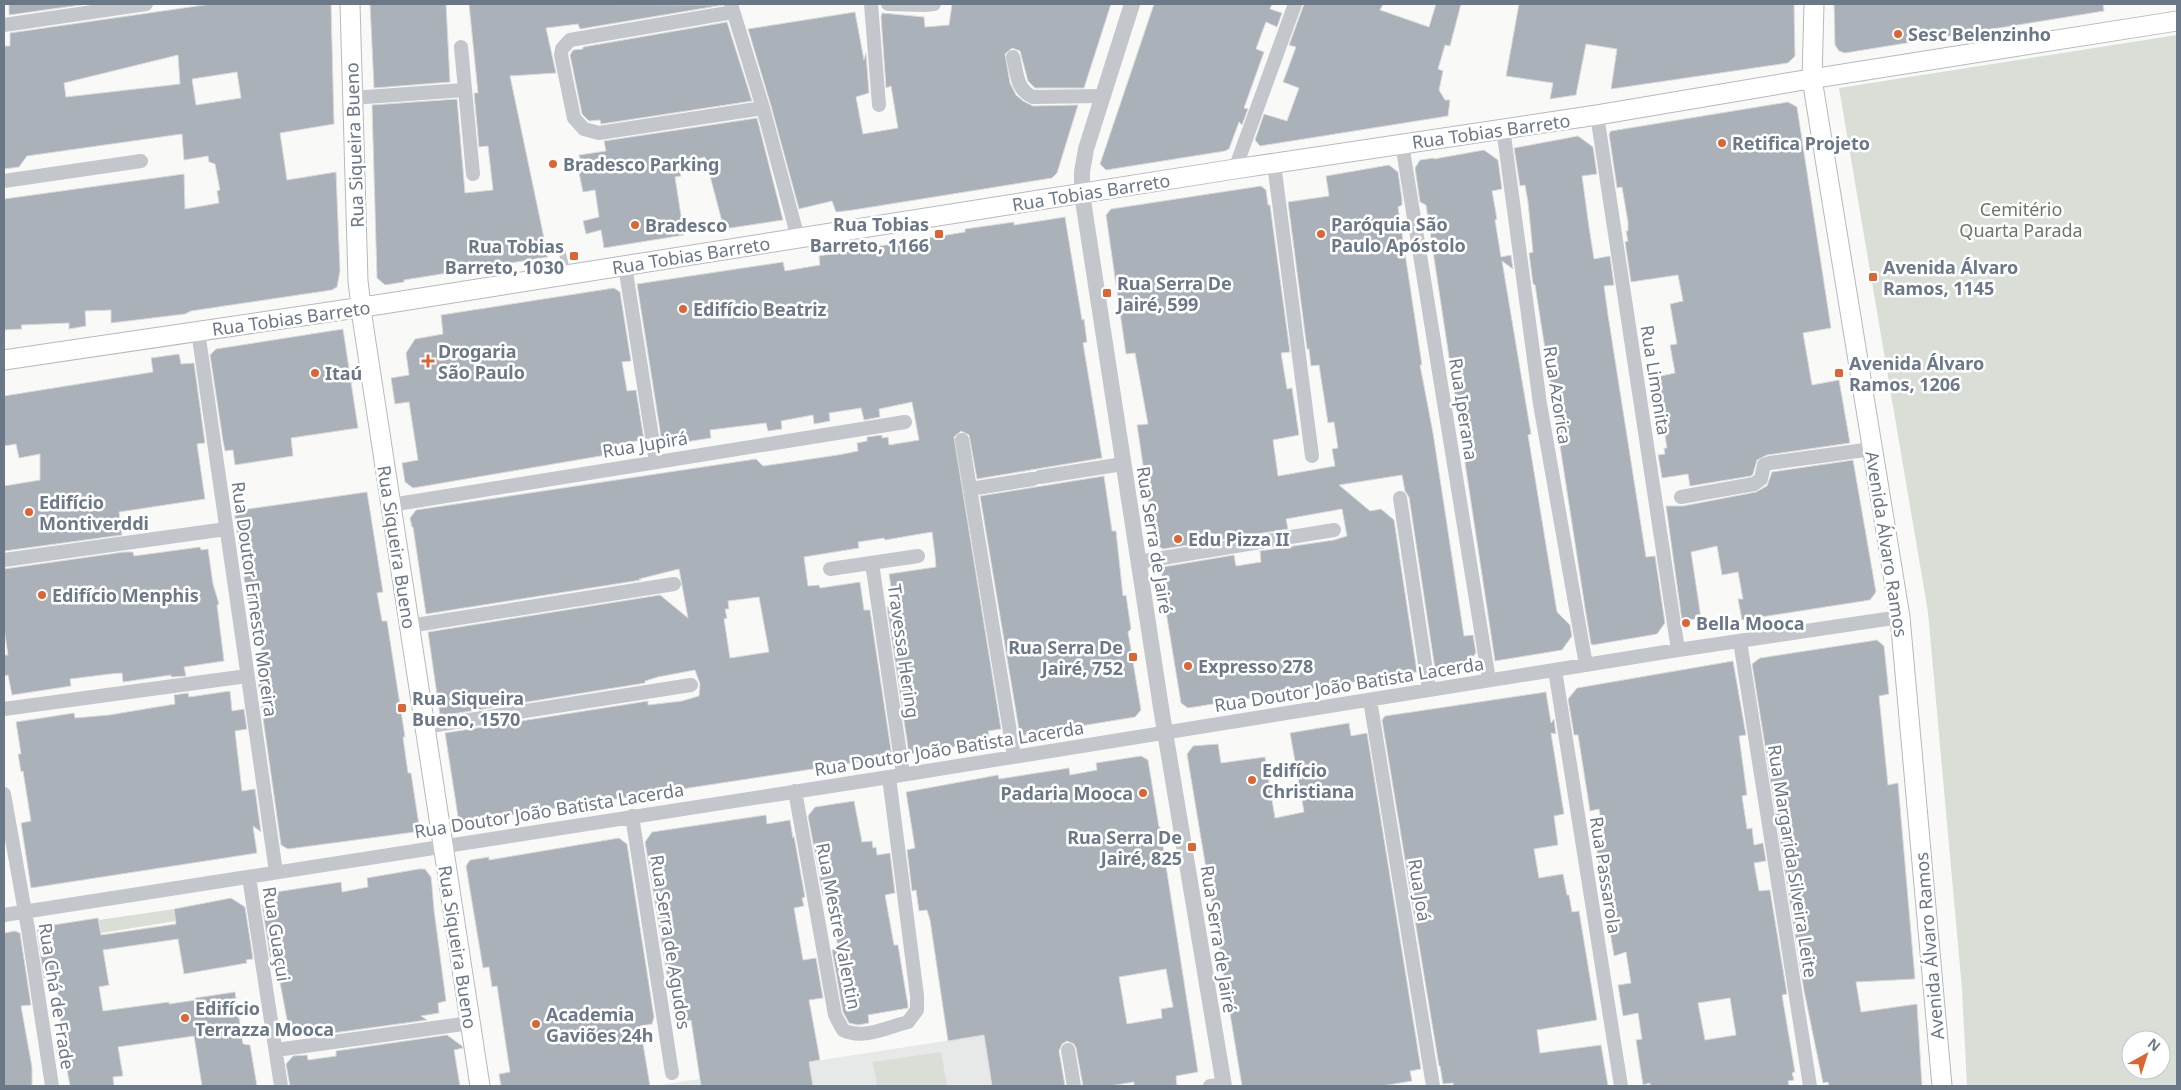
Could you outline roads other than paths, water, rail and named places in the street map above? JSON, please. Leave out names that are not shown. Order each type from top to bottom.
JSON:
[{"type":"main road","name":"Rua Siqueira Bueno","points":[[350,4],[358,281],[361,307],[480,1086]]},
{"type":"main road","name":"Avenida Álvaro Ramos","points":[[1814,4],[1812,79],[1900,617],[1942,1086]]},
{"type":"main road","name":"Rua Tobias Barreto","points":[[4,360],[361,307],[1235,169],[1597,115],[2177,21]]},
{"type":"street","points":[[4,25],[146,4]]},
{"type":"street","points":[[871,4],[879,105]]},
{"type":"street","points":[[888,4],[924,6],[934,4]]},
{"type":"street","name":"Rua Serra de Jairé","points":[[1132,4],[1102,96],[1082,172],[1082,194],[1219,1086]]},
{"type":"street","points":[[1235,169],[1295,4]]},
{"type":"street","points":[[763,108],[605,132],[591,132],[584,129],[574,118],[562,64],[562,49],[570,40],[583,36],[732,8],[763,108],[798,238]]},
{"type":"street","points":[[461,47],[474,174]]},
{"type":"street","points":[[1013,57],[1019,86],[1028,95],[1033,97],[1102,96]]},
{"type":"street","points":[[352,98],[464,90]]},
{"type":"street","name":"Rua Limonita","points":[[1597,115],[1678,650]]},
{"type":"street","name":"Rua Azorica","points":[[1503,128],[1540,404],[1586,665]]},
{"type":"street","name":"Rua Iperana","points":[[1402,144],[1489,680]]},
{"type":"street","points":[[4,181],[141,161]]},
{"type":"street","points":[[1274,164],[1312,456]]},
{"type":"street","points":[[625,266],[656,462]]},
{"type":"street","name":"Rua Doutor Ernesto Moreira","points":[[198,331],[276,872]]},
{"type":"street","name":"Rua Jupirá","points":[[391,504],[905,422]]},
{"type":"street","points":[[962,440],[1014,756]]},
{"type":"street","points":[[1681,497],[1754,484],[1761,479],[1764,465],[1770,462],[1872,449]]},
{"type":"street","points":[[970,489],[1123,464]]},
{"type":"street","points":[[1400,498],[1429,690]]},
{"type":"street","points":[[4,560],[226,529]]},
{"type":"street","points":[[1138,562],[1334,530]]},
{"type":"street","name":"Travessa Hering","points":[[830,569],[918,556]]},
{"type":"street","name":"Travessa Hering","points":[[872,562],[903,774]]},
{"type":"street","points":[[409,626],[674,584]]},
{"type":"street","name":"Rua Doutor João Batista Lacerda","points":[[4,915],[888,777],[1678,650],[1900,617]]},
{"type":"street","name":"Rua Margarida Silveira Leite","points":[[1740,641],[1810,1086]]},
{"type":"street","name":"Rua Passarola","points":[[1555,670],[1621,1086]]},
{"type":"street","points":[[4,709],[247,676]]},
{"type":"street","points":[[424,727],[691,685]]},
{"type":"street","name":"Rua Joá","points":[[1370,700],[1433,1086]]},
{"type":"street","name":"Rua Mestre Valentin","points":[[795,791],[834,1007],[839,1024],[843,1030],[857,1034],[908,1022],[917,1010],[917,996],[888,777]]},
{"type":"street","name":"Rua Chá de Frade","points":[[4,794],[25,911],[52,1086]]},
{"type":"street","name":"Rua Serra de Agudos","points":[[632,816],[672,1073]]},
{"type":"street","name":"Rua Guaçui","points":[[249,877],[281,1086]]},
{"type":"street","points":[[276,1050],[470,1023]]},
{"type":"street","points":[[1068,1050],[1074,1086]]},
{"type":"lane","points":[[561,247],[568,274]]},
{"type":"place","name":"Sesc Belenzinho","points":[[1898,34]]},
{"type":"place","name":"Retifica Projeto","points":[[1722,143]]},
{"type":"place","name":"Bradesco Parking","points":[[553,164]]},
{"type":"place","name":"Bradesco","points":[[635,225]]},
{"type":"place","name":"Rua Tobias Barreto, 1166","points":[[939,234]]},
{"type":"place","name":"Paróquia São Paulo Apóstolo","points":[[1321,234]]},
{"type":"place","name":"Rua Tobias Barreto, 1030","points":[[574,256]]},
{"type":"place","name":"Avenida Álvaro Ramos, 1145","points":[[1873,277]]},
{"type":"place","name":"Rua Serra De Jairé, 599","points":[[1107,293]]},
{"type":"place","name":"Edifício Beatriz","points":[[683,309]]},
{"type":"place","name":"Drogaria São Paulo","points":[[428,361]]},
{"type":"place","name":"Itaú","points":[[315,373]]},
{"type":"place","name":"Avenida Álvaro Ramos, 1206","points":[[1839,373]]},
{"type":"place","name":"Edifício Montiverddi","points":[[29,512]]},
{"type":"place","name":"Edu Pizza II","points":[[1178,539]]},
{"type":"place","name":"Edifício Menphis","points":[[42,595]]},
{"type":"place","name":"Bella Mooca","points":[[1686,623]]},
{"type":"place","name":"Rua Serra De Jairé, 752","points":[[1133,657]]},
{"type":"place","name":"Expresso 278","points":[[1188,666]]},
{"type":"place","name":"Rua Siqueira Bueno, 1570","points":[[402,708]]},
{"type":"place","name":"Edifício Christiana","points":[[1252,780]]},
{"type":"place","name":"Padaria Mooca","points":[[1143,793]]},
{"type":"place","name":"Rua Serra De Jairé, 825","points":[[1192,847]]},
{"type":"place","name":"Edifício Terrazza Mooca","points":[[185,1018]]},
{"type":"place","name":"Academia Gaviões 24h","points":[[536,1024]]},
{"type":"park label","name":"Cemitério Quarta Parada","points":[[2021,219]]}]
